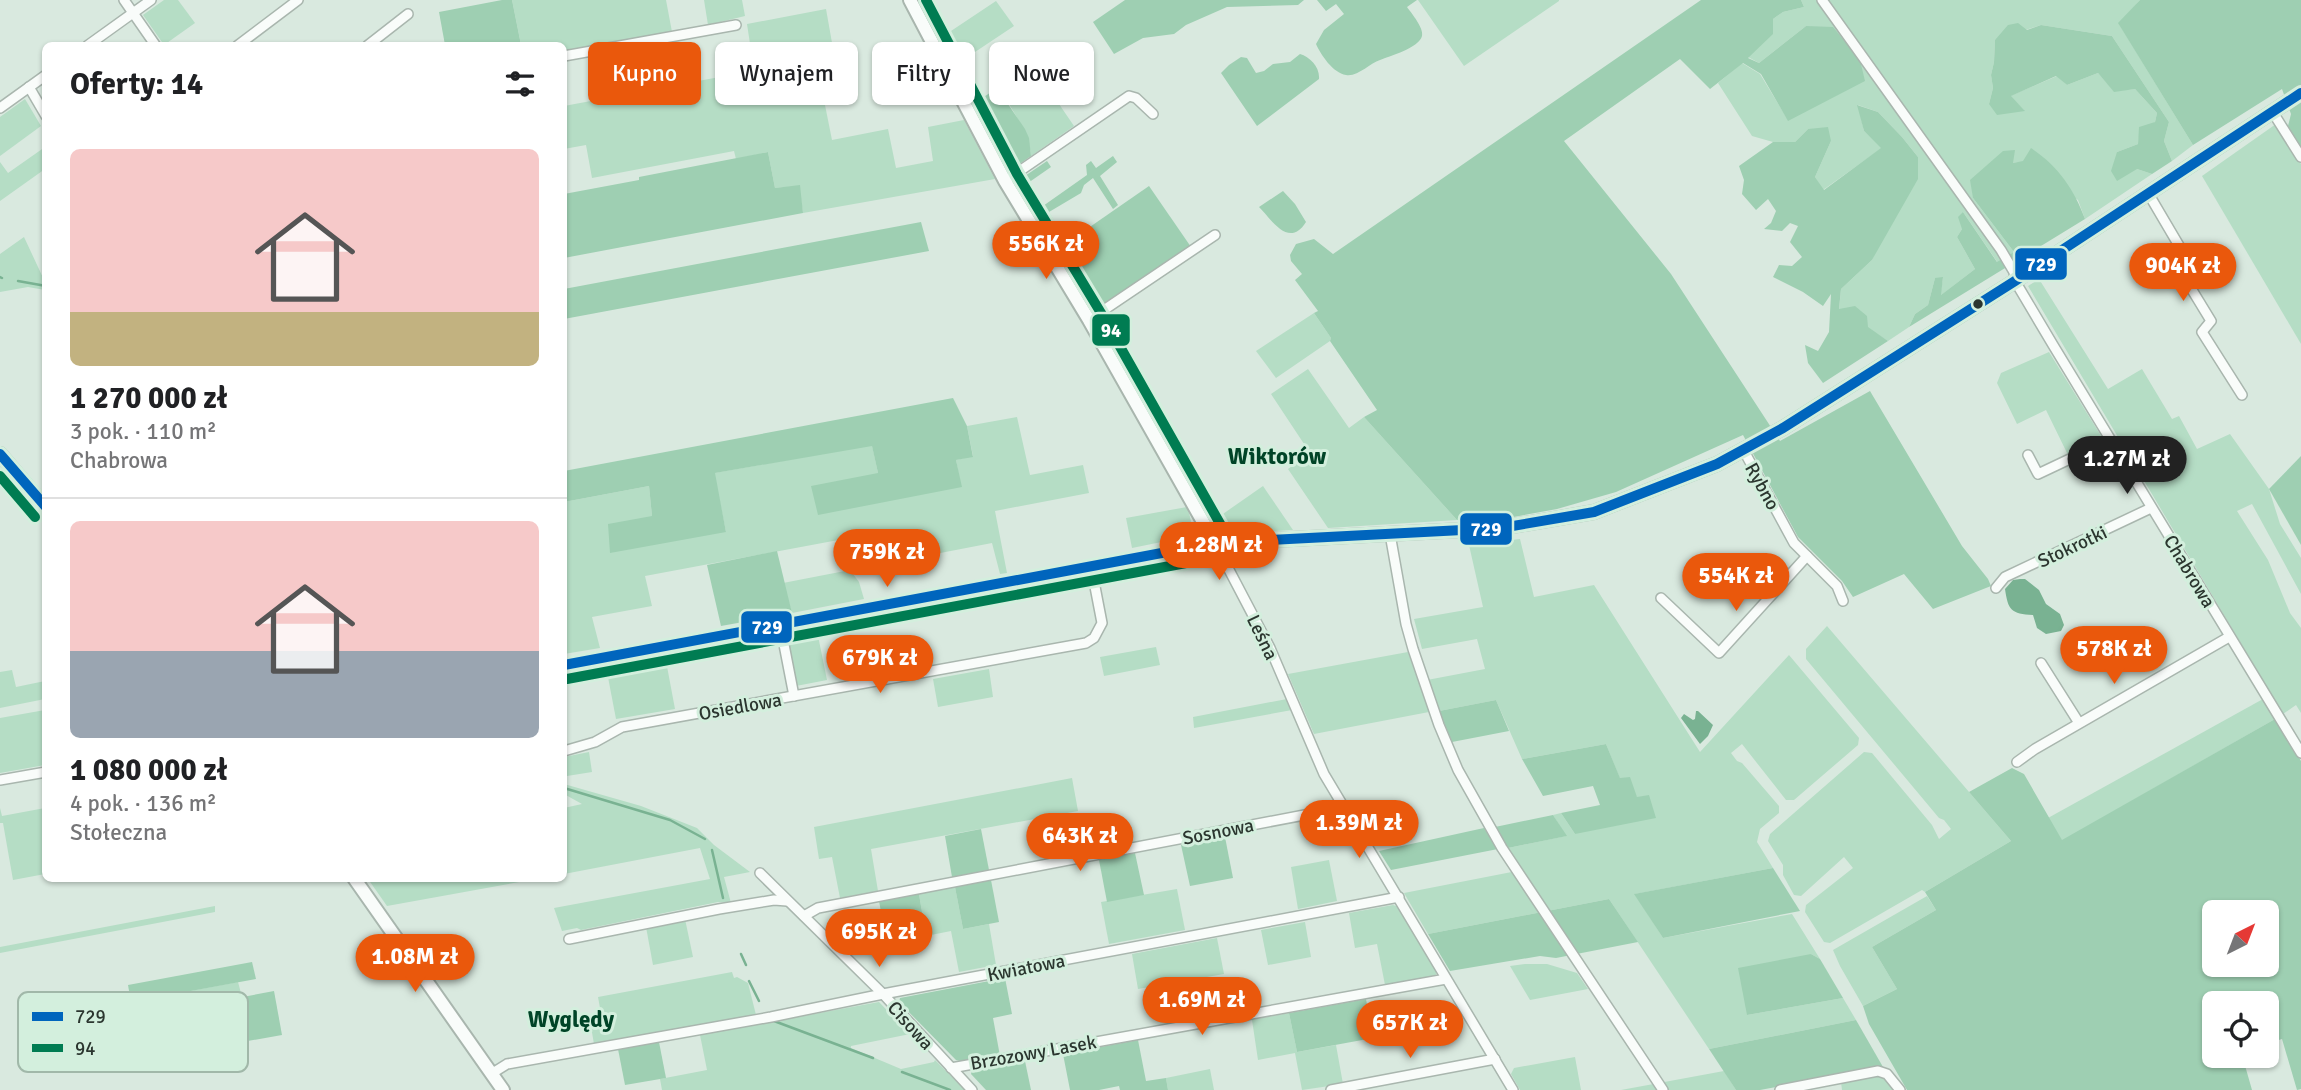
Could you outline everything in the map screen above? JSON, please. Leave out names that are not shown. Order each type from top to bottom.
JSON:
[{"type":"street","points":[[124,0],[153,42]]},
{"type":"street","points":[[93,42],[152,0]]},
{"type":"street","points":[[242,42],[298,0]]},
{"type":"street","name":"Leśna","points":[[910,0],[1005,181],[1089,320],[1215,543],[1270,648],[1324,774],[1513,1090]]},
{"type":"street","name":"Chabrowa","points":[[1822,0],[2001,250],[2014,272],[2015,281],[2301,754]]},
{"type":"street","points":[[372,42],[408,15]]},
{"type":"street","points":[[567,55],[736,25]]},
{"type":"street","points":[[0,108],[42,78]]},
{"type":"street","points":[[29,87],[42,109]]},
{"type":"street","points":[[567,664],[1215,543],[1501,528],[1594,512],[1717,464],[1783,428],[2015,281],[2301,93]]},
{"type":"street","points":[[1005,181],[1129,96],[1136,98],[1153,114]]},
{"type":"street","points":[[2272,111],[2301,157]]},
{"type":"street","points":[[2148,193],[2191,265],[2186,280],[2211,321],[2202,332],[2242,395]]},
{"type":"street","points":[[1089,320],[1215,235]]},
{"type":"street","points":[[2028,455],[2038,474],[2110,440]]},
{"type":"street","name":"Rybno","points":[[1744,451],[1794,542],[1837,586],[1843,601]]},
{"type":"street","points":[[0,454],[42,503]]},
{"type":"street","name":"Stokrotki","points":[[1996,588],[2005,577],[2151,508]]},
{"type":"street","points":[[1390,534],[1413,649],[1439,725],[1458,770],[1502,848],[1663,1090]]},
{"type":"street","points":[[1661,598],[1719,653],[1807,556]]},
{"type":"street","name":"Osiedlowa","points":[[567,750],[595,741],[622,727],[1086,643],[1094,638],[1102,623],[1091,566]]},
{"type":"street","points":[[780,624],[794,696]]},
{"type":"street","points":[[2017,762],[2230,636]]},
{"type":"street","points":[[2041,663],[2079,723]]},
{"type":"street","points":[[0,780],[42,773]]},
{"type":"street","name":"Sosnowa","points":[[804,916],[818,908],[1346,807]]},
{"type":"street","name":"Cisowa","points":[[760,873],[883,994],[972,1090]]},
{"type":"street","points":[[357,882],[503,1090]]},
{"type":"street","name":"Kwiatowa","points":[[491,1074],[507,1064],[771,1017],[1399,897]]},
{"type":"street","points":[[569,939],[719,909],[774,900],[789,901]]},
{"type":"street","name":"Brzozowy Lasek","points":[[951,1068],[1446,979]]},
{"type":"street","points":[[1331,1090],[1495,1059]]},
{"type":"street","points":[[1780,1090],[1878,1071],[1887,1074],[1900,1090]]},
{"type":"shaded area","points":[[164,0],[178,0],[195,23],[168,42],[162,42],[143,15]]},
{"type":"shaded area","points":[[512,0],[666,0],[672,32],[618,42],[588,42],[588,48],[567,51],[567,42],[520,42]]},
{"type":"shaded area","points":[[512,0],[520,42],[444,42],[439,12]]},
{"type":"shaded area","points":[[704,0],[742,0],[745,16],[708,25]]},
{"type":"shaded area","points":[[1125,0],[1304,0],[1298,5],[1227,7],[1186,25],[1174,34],[1143,38],[1114,54],[1093,22]]},
{"type":"shaded area","points":[[1317,0],[1417,0],[1407,7],[1419,25],[1422,36],[1410,48],[1359,72],[1341,74],[1328,63],[1316,44],[1324,30],[1344,14],[1336,4],[1326,11]]},
{"type":"shaded area","points":[[1418,0],[1559,0],[1559,1],[1464,66]]},
{"type":"shaded area","points":[[1701,0],[1801,0],[1804,7],[1783,12],[1773,19],[1773,34],[1748,58],[1759,63],[1806,26],[1833,27],[1860,60],[1865,81],[1788,121],[1761,74],[1743,63],[1710,89],[1680,59],[1564,141],[1671,274],[1780,441],[1870,391],[1962,546],[1991,586],[1933,609],[1904,574],[1853,597],[1842,581],[1798,537],[1743,435],[1616,492],[1557,509],[1497,520],[1457,520],[1364,417],[1377,410],[1330,341],[1331,338],[1314,313],[1318,311],[1295,280],[1302,274],[1291,261],[1290,255],[1296,244],[1314,239],[1333,254]]},
{"type":"shaded area","points":[[1801,0],[2140,0],[2119,24],[2193,145],[2172,161],[2164,141],[2169,122],[2112,36],[2041,25],[1995,40],[1991,75],[1993,88],[1989,104],[2024,110],[2010,96],[2057,76],[2067,85],[2098,73],[2114,91],[2135,89],[2157,113],[2155,122],[2139,136],[2138,144],[2117,152],[2137,169],[2152,174],[2085,219],[2078,200],[2023,162],[2012,163],[1973,198],[2014,252],[1998,263],[1963,212],[1962,229],[1957,237],[1975,269],[1940,296],[1943,278],[1935,278],[1928,305],[1915,314],[1909,327],[1888,341],[1839,310],[1841,289],[1872,260],[1918,157],[1878,112],[1858,105],[1864,131],[1882,148],[1823,190],[1815,177],[1831,141],[1808,129],[1795,142],[1773,142],[1752,136],[1718,83],[1742,63],[1760,74],[1788,120],[1806,26],[1759,63],[1748,57],[1772,34],[1773,19],[1783,12],[1804,7]]},
{"type":"shaded area","points":[[2140,0],[2301,0],[2301,148],[2288,126],[2291,114],[2282,89],[2193,145],[2118,23]]},
{"type":"shaded area","points":[[996,1],[1014,26],[975,52],[975,42],[943,42],[945,35]]},
{"type":"shaded area","points":[[826,9],[832,42],[750,42],[747,24]]},
{"type":"shaded area","points":[[2018,23],[2027,30],[2041,25],[2112,36],[2169,122],[2164,141],[2172,161],[2152,174],[2137,169],[2117,181],[2111,171],[2117,152],[2138,144],[2139,127],[2155,122],[2157,113],[2135,89],[2114,92],[2098,73],[2067,85],[2056,76],[2011,96],[2025,111],[1997,115],[1989,104],[1993,88],[1991,75],[1995,40],[2008,25]]},
{"type":"shaded area","points":[[1300,54],[1314,63],[1319,79],[1257,126],[1221,73],[1241,57],[1247,58],[1256,73],[1273,64],[1290,62]]},
{"type":"shaded area","points":[[715,78],[715,105],[825,105],[832,140],[888,129],[896,168],[933,161],[928,127],[964,120],[995,179],[803,213],[799,186],[775,188],[768,152],[736,159],[734,151],[592,178],[586,145],[567,148],[567,105],[588,102],[588,105],[701,105],[701,80]]},
{"type":"shaded area","points":[[989,93],[989,105],[1009,105],[1029,138],[1031,156],[1011,170],[975,103]]},
{"type":"shaded area","points":[[25,99],[41,126],[0,156],[0,117]]},
{"type":"shaded area","points":[[1009,105],[1060,105],[1074,126],[1031,156],[1023,129]]},
{"type":"shaded area","points":[[1857,105],[1878,112],[1902,137],[1918,157],[1918,179],[1872,260],[1841,289],[1839,309],[1855,306],[1867,316],[1868,327],[1888,341],[1823,383],[1808,363],[1805,345],[1818,351],[1829,332],[1831,294],[1823,306],[1773,277],[1779,265],[1792,266],[1802,257],[1790,242],[1798,226],[1790,223],[1782,231],[1764,229],[1771,223],[1776,211],[1768,199],[1756,210],[1742,194],[1744,180],[1739,166],[1773,142],[1795,142],[1808,129],[1828,127],[1831,141],[1815,177],[1824,190],[1881,148],[1864,131]]},
{"type":"shaded area","points":[[2276,124],[2301,164],[2301,344],[2202,176]]},
{"type":"shaded area","points":[[2031,148],[2049,162],[2064,179],[2085,219],[1909,327],[1915,314],[1928,305],[1935,278],[1943,277],[1941,295],[1975,269],[1957,237],[1962,229],[1958,217],[1963,212],[1997,262],[2014,252],[1973,198],[1970,180],[2003,151],[2015,150],[2013,163],[2023,161]]},
{"type":"shaded area","points":[[42,149],[42,171],[0,201],[0,162],[8,173]]},
{"type":"shaded area","points":[[768,152],[775,188],[800,185],[803,213],[567,257],[567,193],[639,180],[639,177]]},
{"type":"shaded area","points":[[1113,156],[1117,162],[1100,176],[1118,205],[1113,209],[1093,178],[1084,185],[1081,193],[1049,212],[1066,241],[1059,246],[1019,180],[1047,161],[1051,167],[1028,183],[1043,206],[1087,175],[1086,165],[1091,161],[1096,168]]},
{"type":"shaded area","points":[[1149,186],[1191,247],[1095,312],[1058,249]]},
{"type":"shaded area","points":[[1283,191],[1306,222],[1300,230],[1293,233],[1281,230],[1259,207]]},
{"type":"shaded area","points":[[921,222],[929,251],[567,318],[567,288]]},
{"type":"shaded area","points":[[24,237],[42,276],[42,289],[28,287],[0,292],[0,254]]},
{"type":"shaded area","points":[[2039,279],[2108,389],[2142,369],[2172,419],[2179,416],[2197,449],[2230,434],[2269,489],[2280,524],[2301,558],[2301,594],[2252,504],[2237,511],[2268,560],[2290,613],[2301,628],[2301,713],[2296,705],[2283,714],[2028,286]]},
{"type":"shaded area","points":[[1314,313],[1331,338],[1330,341],[1276,378],[1256,351]]},
{"type":"shaded area","points":[[2049,352],[2103,439],[2068,455],[2046,410],[2017,424],[1997,383],[2001,373]]},
{"type":"shaded area","points":[[1308,369],[1349,428],[1364,417],[1457,520],[1328,528],[1288,469],[1310,453],[1271,394]]},
{"type":"shaded area","points":[[953,398],[967,426],[973,457],[956,460],[962,487],[818,515],[811,486],[878,473],[872,446],[715,473],[726,532],[610,553],[608,524],[652,516],[649,486],[567,501],[567,470]]},
{"type":"shaded area","points":[[1017,417],[1030,475],[1083,465],[1089,493],[995,511],[1007,573],[1000,574],[992,543],[899,561],[892,530],[645,576],[652,606],[592,617],[600,648],[567,654],[567,501],[649,486],[652,516],[726,532],[714,473],[872,445],[878,473],[961,487],[956,460],[973,456],[967,426]]},
{"type":"shaded area","points":[[2301,456],[2301,545],[2269,489]]},
{"type":"shaded area","points":[[1263,486],[1293,530],[1232,533],[1220,516]]},
{"type":"shaded area","points":[[1187,507],[1191,526],[1186,537],[1132,548],[1126,518]]},
{"type":"shaded area","points":[[1520,539],[1534,597],[1594,585],[1700,752],[1789,655],[1859,738],[1858,745],[1794,800],[1786,800],[1742,744],[1731,753],[1779,806],[1779,813],[1760,829],[1757,842],[1773,868],[1635,894],[1663,938],[1792,914],[1820,959],[1811,954],[1747,1015],[1843,998],[1856,1020],[1709,1049],[1609,899],[1428,934],[1404,893],[1522,870],[1508,848],[1566,836],[1553,815],[1561,813],[1575,834],[1637,797],[1620,779],[1606,744],[1522,759],[1496,700],[1439,711],[1427,680],[1485,669],[1477,639],[1422,649],[1414,619],[1483,607],[1469,545]]},
{"type":"shaded area","points":[[777,551],[792,613],[721,626],[707,565]]},
{"type":"shaded area","points":[[850,570],[859,582],[864,599],[792,613],[783,583]]},
{"type":"shaded area","points":[[2025,579],[2039,590],[2046,604],[2060,614],[2064,625],[2061,631],[2046,634],[2037,628],[2033,615],[2015,612],[2009,606],[2005,589],[2013,580]]},
{"type":"shaded area","points":[[1827,626],[2011,841],[1925,892],[1922,890],[1830,943],[1824,942],[1805,912],[1806,905],[1853,868],[1844,857],[1801,896],[1794,895],[1783,875],[1783,865],[1768,841],[1770,834],[1864,752],[1872,753],[1932,825],[1939,839],[1951,829],[1806,659],[1806,649]]},
{"type":"shaded area","points":[[817,631],[827,680],[796,686],[787,637]]},
{"type":"shaded area","points":[[1156,647],[1160,665],[1104,676],[1100,657]]},
{"type":"shaded area","points":[[1408,652],[1429,712],[1314,734],[1288,674]]},
{"type":"shaded area","points":[[666,661],[675,709],[616,719],[607,672]]},
{"type":"shaded area","points":[[989,669],[993,697],[938,707],[933,679]]},
{"type":"shaded area","points":[[12,670],[16,687],[42,682],[42,700],[0,708],[0,672]]},
{"type":"shaded area","points":[[1287,699],[1292,710],[1194,728],[1193,717]]},
{"type":"shaded area","points":[[2263,699],[2275,719],[2062,841],[2048,818]]},
{"type":"shaded area","points":[[1496,700],[1509,731],[1452,742],[1439,711]]},
{"type":"shaded area","points":[[42,711],[42,766],[0,773],[0,718]]},
{"type":"shaded area","points":[[1696,711],[1713,725],[1700,744],[1681,718],[1684,714],[1693,720]]},
{"type":"shaded area","points":[[2275,719],[2301,761],[2301,1089],[2297,1090],[2282,1039],[2279,1040],[2279,991],[2202,991],[2202,1068],[2246,1068],[2252,1090],[1907,1090],[1869,1024],[1863,1006],[1897,989],[1872,947],[1936,910],[1925,892],[2011,841],[1969,792],[2012,768],[2024,774],[2062,840]]},
{"type":"shaded area","points":[[1606,744],[1620,778],[1630,777],[1637,797],[1649,795],[1656,818],[1575,834],[1561,813],[1600,805],[1593,786],[1543,796],[1522,759]]},
{"type":"shaded area","points":[[589,752],[592,772],[567,776],[567,756]]},
{"type":"shaded area","points":[[1072,778],[1078,811],[871,849],[878,891],[840,898],[832,857],[819,859],[814,827]]},
{"type":"shaded area","points":[[567,785],[641,806],[697,828],[714,845],[750,872],[724,877],[731,903],[718,902],[581,930],[577,928],[562,931],[554,908],[710,879],[700,848],[567,873],[567,807],[582,804],[567,796]]},
{"type":"shaded area","points":[[0,808],[2,816],[42,809],[42,875],[13,880],[3,823],[0,823]]},
{"type":"shaded area","points":[[1553,815],[1567,836],[1508,848],[1495,827]]},
{"type":"shaded area","points":[[1484,828],[1498,849],[1391,870],[1379,851]]},
{"type":"shaded area","points":[[981,829],[989,870],[952,877],[945,836]]},
{"type":"shaded area","points":[[1225,837],[1233,878],[1190,886],[1181,845]]},
{"type":"shaded area","points":[[1135,853],[1144,895],[1107,902],[1099,860]]},
{"type":"shaded area","points":[[1329,860],[1337,901],[1298,909],[1291,867]]},
{"type":"shaded area","points":[[1773,868],[1800,911],[1663,938],[1634,894]]},
{"type":"shaded area","points":[[991,880],[999,922],[963,929],[955,887]]},
{"type":"shaded area","points":[[370,882],[519,882],[387,906]]},
{"type":"shaded area","points":[[955,887],[963,929],[989,924],[996,965],[959,972],[951,931],[926,936],[919,894]]},
{"type":"shaded area","points":[[1177,889],[1185,930],[1109,944],[1101,902]]},
{"type":"shaded area","points":[[919,894],[926,936],[887,943],[879,901]]},
{"type":"shaded area","points":[[1927,896],[1936,910],[1872,947],[1897,989],[1863,1006],[1833,950]]},
{"type":"shaded area","points":[[1609,899],[1638,942],[1556,958],[1540,956],[1450,971],[1428,934]]},
{"type":"shaded area","points":[[1393,905],[1399,907],[1437,972],[1435,976],[1385,985],[1377,944],[1355,948],[1349,913]]},
{"type":"shaded area","points":[[215,906],[215,912],[0,953],[0,947]]},
{"type":"shaded area","points":[[685,919],[693,957],[653,965],[646,927]]},
{"type":"shaded area","points":[[1305,922],[1311,957],[1268,965],[1261,930]]},
{"type":"shaded area","points":[[1217,938],[1224,974],[1138,989],[1132,954]]},
{"type":"shaded area","points":[[1811,954],[1820,959],[1843,998],[1747,1015],[1738,968]]},
{"type":"shaded area","points":[[252,962],[256,979],[185,992],[129,992],[128,985]]},
{"type":"shaded area","points":[[1547,964],[1577,973],[1588,989],[1530,1000],[1510,966]]},
{"type":"shaded area","points":[[732,972],[734,978],[748,983],[756,1015],[594,1044],[590,1021],[602,1019],[598,997]]},
{"type":"shaded area","points":[[1005,978],[1012,1014],[993,1018],[1000,1056],[964,1062],[956,1060],[899,1002],[900,998]]},
{"type":"shaded area","points":[[238,982],[241,992],[184,992]]},
{"type":"shaded area","points":[[274,991],[282,1035],[248,1041],[248,996]]},
{"type":"shaded area","points":[[1366,999],[1373,1038],[1297,1052],[1289,1013]]},
{"type":"shaded area","points":[[879,1002],[910,1034],[851,1048],[901,1069],[935,1060],[965,1090],[662,1090],[660,1079],[707,1070],[700,1035]]},
{"type":"shaded area","points":[[1289,1013],[1297,1052],[1336,1045],[1343,1084],[1302,1090],[1295,1053],[1258,1060],[1252,1020]]},
{"type":"shaded area","points":[[1856,1020],[1883,1067],[1760,1090],[1736,1090],[1709,1049]]},
{"type":"shaded area","points":[[1138,1040],[1146,1081],[1166,1078],[1168,1090],[1120,1090],[1119,1086],[1099,1090],[1070,1090],[1063,1054]]},
{"type":"shaded area","points":[[659,1042],[666,1078],[625,1085],[618,1049]]},
{"type":"shaded area","points":[[1575,1057],[1581,1090],[1520,1090],[1511,1074],[1514,1068]]},
{"type":"shaded area","points":[[1025,1061],[1031,1090],[986,1090],[971,1074],[972,1071]]},
{"type":"shaded area","points":[[1210,1069],[1214,1090],[1168,1090],[1166,1078]]},
{"type":"shaded area","points":[[1724,1071],[1736,1090],[1621,1090]]},
{"type":"shaded area","points":[[1881,1075],[1891,1081],[1897,1090],[1842,1090],[1841,1082]]},
{"type":"waterway","points":[[18,281],[42,285]]},
{"type":"waterway","points":[[567,789],[670,820],[705,839]]},
{"type":"waterway","points":[[712,850],[723,898]]},
{"type":"waterway","points":[[741,954],[746,965]]},
{"type":"waterway","points":[[749,981],[759,1001]]},
{"type":"waterway","points":[[774,1021],[873,1058]]},
{"type":"waterway","points":[[902,1072],[950,1090]]},
{"type":"transit line","name":"94","points":[[567,679],[1218,557],[1227,550],[1227,536],[1101,313],[1017,174],[926,0]]},
{"type":"transit line","name":"729","points":[[567,664],[1215,543],[1501,528],[1594,512],[1717,464],[1783,428],[2015,281],[2301,93]]},
{"type":"transit line","name":"729","points":[[0,454],[42,502]]},
{"type":"transit line","name":"94","points":[[0,476],[35,517]]},
{"type":"district","name":"Wiktorów","points":[[1277,456]]},
{"type":"district","name":"Wyględy","points":[[571,1019]]}]
